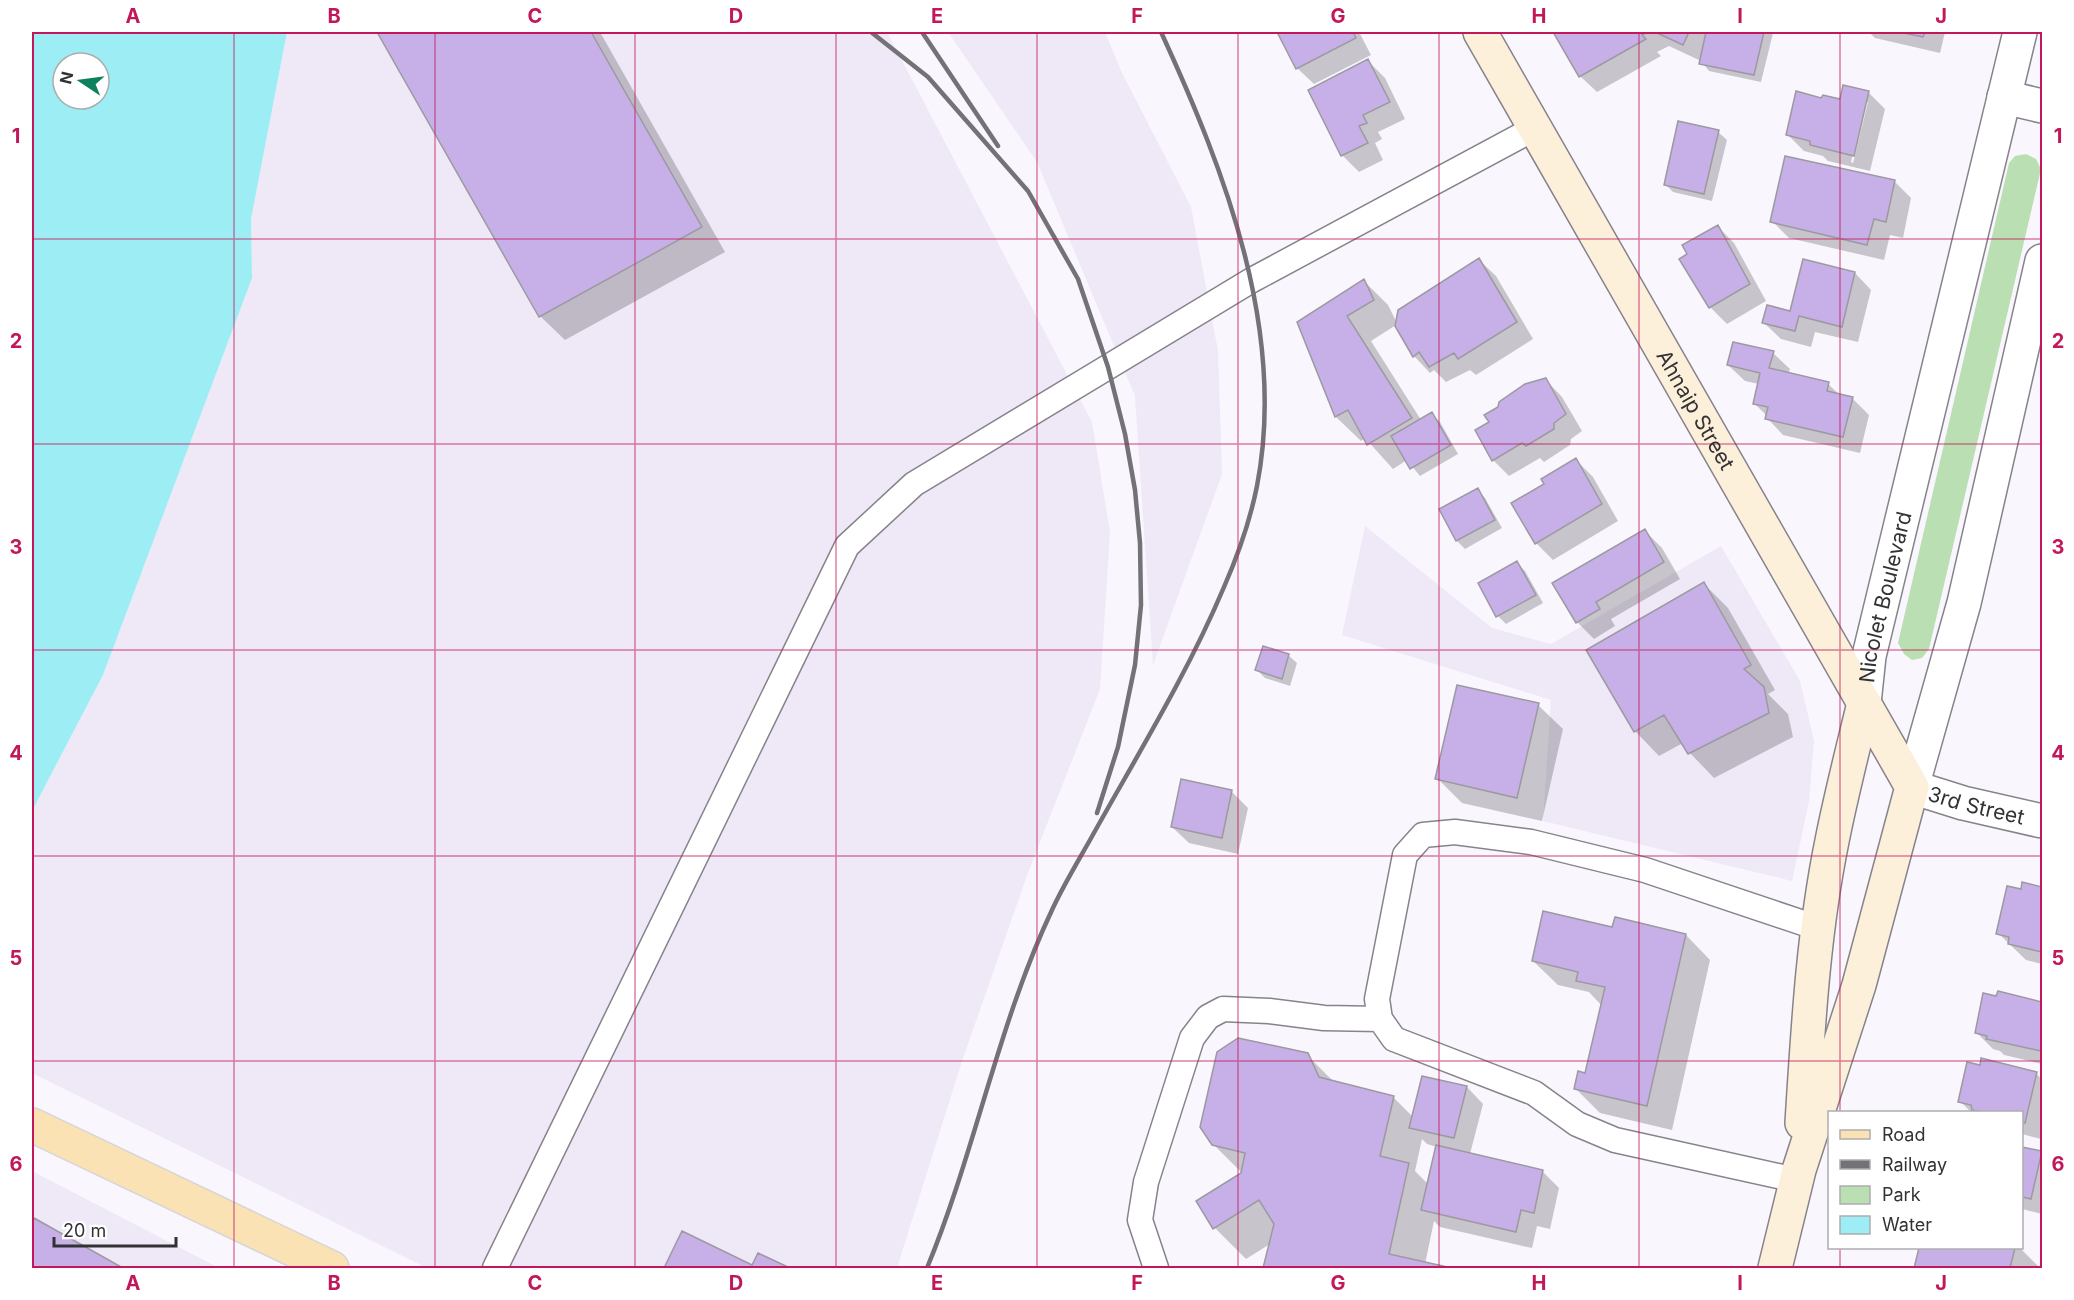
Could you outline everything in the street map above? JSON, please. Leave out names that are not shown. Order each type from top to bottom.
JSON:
[{"type":"main road","name":"Ahnaip Street","points":[[1480,32],[1912,787]]},
{"type":"main road","name":"Nicolet Boulevard","points":[[1798,1175],[1810,988],[1818,928],[1831,842],[1864,703]]},
{"type":"main road","name":"Nicolet Boulevard","points":[[1775,1269],[1798,1175],[1859,985],[1912,787]]},
{"type":"main road","points":[[32,1125],[332,1269]]},
{"type":"street","name":"Nicolet Boulevard","points":[[1864,703],[1869,656],[2020,32]]},
{"type":"street","points":[[2004,97],[2043,106]]},
{"type":"street","name":"Nicolet Boulevard","points":[[1912,787],[1964,603],[2043,261]]},
{"type":"street","name":"3rd Street","points":[[1912,787],[1963,803],[2043,821]]},
{"type":"lane","points":[[495,1269],[847,546],[915,484],[1252,280],[1535,128]]},
{"type":"lane","points":[[1798,1175],[1615,1140],[1576,1124],[1534,1093],[1394,1039],[1380,1019],[1377,999],[1405,855],[1423,835],[1455,831],[1531,842],[1645,870],[1818,928]]},
{"type":"lane","points":[[1156,1269],[1140,1220],[1146,1182],[1192,1038],[1208,1017],[1223,1009],[1269,1011],[1324,1018],[1380,1019]]},
{"type":"shaded area","points":[[287,32],[887,32],[1092,422],[1110,532],[1100,689],[1029,870],[962,1061],[897,1268],[427,1268],[32,1073],[32,811],[103,675],[252,278],[251,219]]},
{"type":"shaded area","points":[[948,32],[1105,32],[1121,71],[1191,207],[1218,351],[1222,474],[1153,665],[1135,396],[1037,162]]},
{"type":"shaded area","points":[[1365,526],[1492,628],[1551,644],[1721,546],[1800,681],[1814,741],[1809,801],[1792,881],[1543,821],[1551,700],[1342,635]]},
{"type":"shaded area","points":[[32,1171],[219,1268],[32,1268]]},
{"type":"green space","points":[[2026,154],[2036,159],[2041,169],[1929,649],[1922,658],[1912,660],[1904,654],[1898,643],[2009,163],[2015,156]]},
{"type":"water","points":[[32,32],[287,32],[251,219],[252,278],[103,675],[32,811]]},
{"type":"building","points":[[377,32],[591,32],[702,227],[539,317]]},
{"type":"building","points":[[1277,32],[1353,32],[1356,38],[1296,69]]},
{"type":"building","points":[[1553,32],[1648,32],[1642,35],[1646,39],[1579,77]]},
{"type":"building","points":[[1655,32],[1689,32],[1683,45]]},
{"type":"building","points":[[1706,32],[1764,32],[1754,75],[1699,64]]},
{"type":"building","points":[[1899,32],[1925,32],[1923,37]]},
{"type":"building","points":[[1368,59],[1390,102],[1363,115],[1367,123],[1359,126],[1368,143],[1341,156],[1308,90]]},
{"type":"building","points":[[1843,85],[1869,91],[1854,156],[1810,145],[1810,141],[1786,135],[1796,91],[1821,98],[1823,95],[1840,99]]},
{"type":"building","points":[[1678,121],[1719,130],[1704,194],[1664,185]]},
{"type":"building","points":[[1785,156],[1895,180],[1886,222],[1874,219],[1867,245],[1770,222]]},
{"type":"building","points":[[1718,225],[1750,284],[1709,308],[1679,259],[1687,254],[1682,245]]},
{"type":"building","points":[[1479,258],[1517,322],[1458,359],[1454,353],[1429,367],[1419,352],[1413,357],[1395,326],[1398,310]]},
{"type":"building","points":[[1803,259],[1855,272],[1842,327],[1799,316],[1795,331],[1762,323],[1767,305],[1790,311]]},
{"type":"building","points":[[1364,279],[1374,300],[1347,316],[1412,418],[1367,445],[1348,410],[1335,417],[1297,322]]},
{"type":"building","points":[[1733,342],[1774,351],[1769,368],[1829,382],[1827,391],[1853,397],[1843,437],[1765,419],[1768,407],[1753,404],[1760,373],[1727,365]]},
{"type":"building","points":[[1546,378],[1566,414],[1554,423],[1554,429],[1526,446],[1522,443],[1492,461],[1475,430],[1489,422],[1484,415],[1498,407],[1499,402],[1525,384]]},
{"type":"building","points":[[1432,412],[1451,445],[1410,469],[1391,436]]},
{"type":"building","points":[[1576,458],[1602,504],[1535,544],[1511,503],[1544,484],[1541,479]]},
{"type":"building","points":[[1478,488],[1495,520],[1456,541],[1439,509]]},
{"type":"building","points":[[1645,529],[1664,562],[1596,602],[1600,609],[1576,623],[1552,583]]},
{"type":"building","points":[[1517,561],[1536,595],[1496,617],[1478,583]]},
{"type":"building","points":[[1704,582],[1751,665],[1744,669],[1764,687],[1769,713],[1688,754],[1664,715],[1634,732],[1586,650]]},
{"type":"building","points":[[1263,646],[1289,654],[1282,679],[1255,670]]},
{"type":"building","points":[[1457,685],[1539,703],[1517,798],[1435,779]]},
{"type":"building","points":[[1181,779],[1232,790],[1222,838],[1171,827]]},
{"type":"building","points":[[2022,882],[2042,887],[2042,952],[2008,944],[2009,937],[1996,934],[2007,886],[2021,889]]},
{"type":"building","points":[[1543,911],[1612,927],[1615,917],[1686,934],[1647,1106],[1574,1089],[1578,1071],[1585,1073],[1605,987],[1576,981],[1578,972],[1532,961]]},
{"type":"building","points":[[1998,991],[2042,1002],[2041,1051],[1986,1039],[1987,1036],[1975,1033],[1983,993],[1996,996]]},
{"type":"building","points":[[1238,1038],[1308,1053],[1319,1077],[1394,1096],[1380,1156],[1409,1163],[1389,1254],[1452,1268],[1263,1268],[1274,1224],[1259,1200],[1213,1229],[1196,1201],[1241,1173],[1245,1153],[1212,1145],[1200,1127],[1217,1052]]},
{"type":"building","points":[[1981,1058],[2037,1072],[2025,1123],[2023,1122],[2023,1111],[1977,1111],[1972,1110],[1971,1105],[1958,1102],[1967,1062],[1980,1065]]},
{"type":"building","points":[[1422,1076],[1467,1086],[1454,1138],[1409,1128]]},
{"type":"building","points":[[1436,1145],[1543,1170],[1534,1213],[1521,1210],[1516,1232],[1421,1210]]},
{"type":"building","points":[[2023,1147],[2042,1151],[2031,1199],[2023,1197]]},
{"type":"building","points":[[34,1218],[123,1268],[32,1268]]},
{"type":"building","points":[[682,1231],[752,1265],[758,1253],[790,1268],[664,1268]]},
{"type":"building","points":[[1919,1249],[2015,1249],[2010,1268],[1914,1268]]},
{"type":"railway","points":[[871,32],[928,77],[1028,191],[1078,279],[1108,367],[1125,434],[1135,490],[1140,543],[1141,605],[1135,665],[1118,747],[1097,813]]},
{"type":"railway","points":[[922,32],[998,146]]},
{"type":"railway","points":[[927,1268],[944,1224],[1001,1043],[1033,953],[1061,892],[1210,620],[1239,550],[1257,486],[1264,428],[1264,369],[1257,311],[1244,253],[1227,196],[1185,85],[1161,32]]}]
